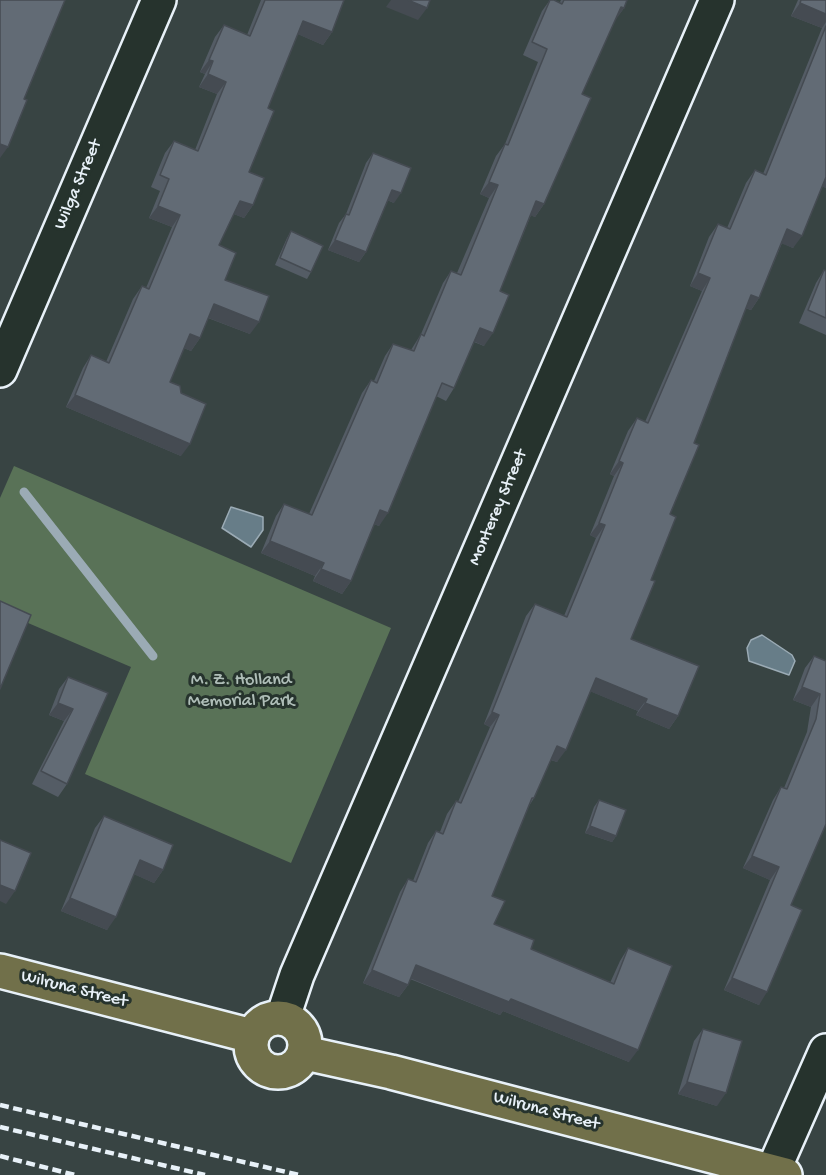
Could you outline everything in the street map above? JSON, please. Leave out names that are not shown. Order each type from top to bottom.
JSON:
[{"type":"main road","name":"Wilruna Street","points":[[0,971],[252,1036]]},
{"type":"main road","points":[[274,1017],[283,1017],[300,1026],[306,1043],[305,1053],[297,1065],[287,1071],[271,1071],[263,1068],[253,1056],[252,1036],[261,1023],[274,1017]]},
{"type":"main road","name":"Wilruna Street","points":[[305,1053],[381,1069],[779,1173]]},
{"type":"street","name":"Wilga Street","points":[[0,370],[159,0]]},
{"type":"street","name":"Monterey Street","points":[[283,1017],[297,975],[717,0]]},
{"type":"street","points":[[779,1173],[826,1051]]},
{"type":"green space","name":"M. Z. Holland Memorial Park","points":[[14,466],[391,628],[291,863],[85,774],[131,667],[0,611],[0,498]]},
{"type":"water","points":[[231,507],[263,517],[263,530],[251,547],[222,528]]},
{"type":"water","points":[[762,635],[792,655],[795,661],[789,675],[749,661],[747,648],[751,640]]},
{"type":"building","points":[[0,0],[65,0],[24,99],[27,100],[8,147],[0,144]]},
{"type":"building","points":[[265,0],[344,0],[332,32],[303,21],[268,108],[274,111],[249,172],[264,178],[253,205],[240,201],[219,245],[236,253],[225,280],[269,296],[259,322],[214,304],[200,338],[190,334],[170,382],[180,386],[181,393],[206,404],[190,444],[75,395],[91,355],[109,363],[142,286],[149,289],[180,215],[158,206],[169,179],[160,175],[174,141],[198,151],[226,82],[208,74],[213,61],[209,60],[224,25],[250,36]]},
{"type":"building","points":[[408,0],[430,0],[427,8]]},
{"type":"building","points":[[550,0],[562,4],[564,0],[627,0],[624,8],[621,7],[582,94],[591,98],[544,204],[536,201],[500,291],[509,295],[493,333],[480,328],[454,388],[442,383],[388,513],[380,510],[351,581],[321,569],[324,563],[270,541],[284,504],[312,515],[371,380],[377,383],[393,344],[414,351],[421,334],[424,336],[451,271],[461,275],[498,185],[489,182],[505,144],[508,145],[547,49],[532,42]]},
{"type":"building","points":[[801,0],[826,0],[826,14],[800,3]]},
{"type":"building","points":[[826,26],[826,177],[802,236],[787,229],[759,298],[751,295],[694,443],[699,445],[670,514],[676,517],[651,580],[655,581],[631,639],[699,666],[678,716],[645,703],[647,699],[596,678],[566,750],[557,746],[534,798],[532,798],[492,896],[505,901],[494,924],[534,940],[531,949],[614,984],[628,948],[672,966],[638,1050],[511,999],[509,1002],[416,965],[408,985],[372,970],[408,879],[416,882],[436,831],[443,834],[456,801],[461,803],[499,715],[492,712],[535,604],[567,617],[605,525],[599,523],[623,463],[619,461],[637,418],[648,423],[710,278],[698,273],[718,224],[730,229],[755,170],[766,175]]},
{"type":"building","points":[[373,153],[411,168],[401,193],[392,190],[366,252],[335,240],[346,214],[349,215]]},
{"type":"building","points":[[291,231],[323,246],[311,272],[280,258]]},
{"type":"building","points":[[824,270],[826,271],[826,318],[808,310]]},
{"type":"building","points":[[0,601],[31,615],[0,689]]},
{"type":"building","points":[[814,656],[826,661],[826,824],[791,905],[802,910],[767,992],[732,978],[779,867],[752,856],[781,787],[787,789],[816,719],[820,694],[802,687]]},
{"type":"building","points":[[68,677],[108,693],[67,784],[41,771],[73,709],[58,703]]},
{"type":"building","points":[[599,800],[626,810],[616,836],[590,826]]},
{"type":"building","points":[[104,816],[173,845],[163,870],[140,860],[116,917],[70,898]]},
{"type":"building","points":[[0,840],[31,853],[15,891],[0,885]]},
{"type":"building","points":[[703,1029],[742,1041],[726,1093],[687,1082]]},
{"type":"waterway","points":[[24,492],[153,656]]},
{"type":"railway","points":[[0,1105],[299,1175]]},
{"type":"railway","points":[[0,1127],[205,1175]]},
{"type":"railway","points":[[0,1156],[75,1175]]}]
